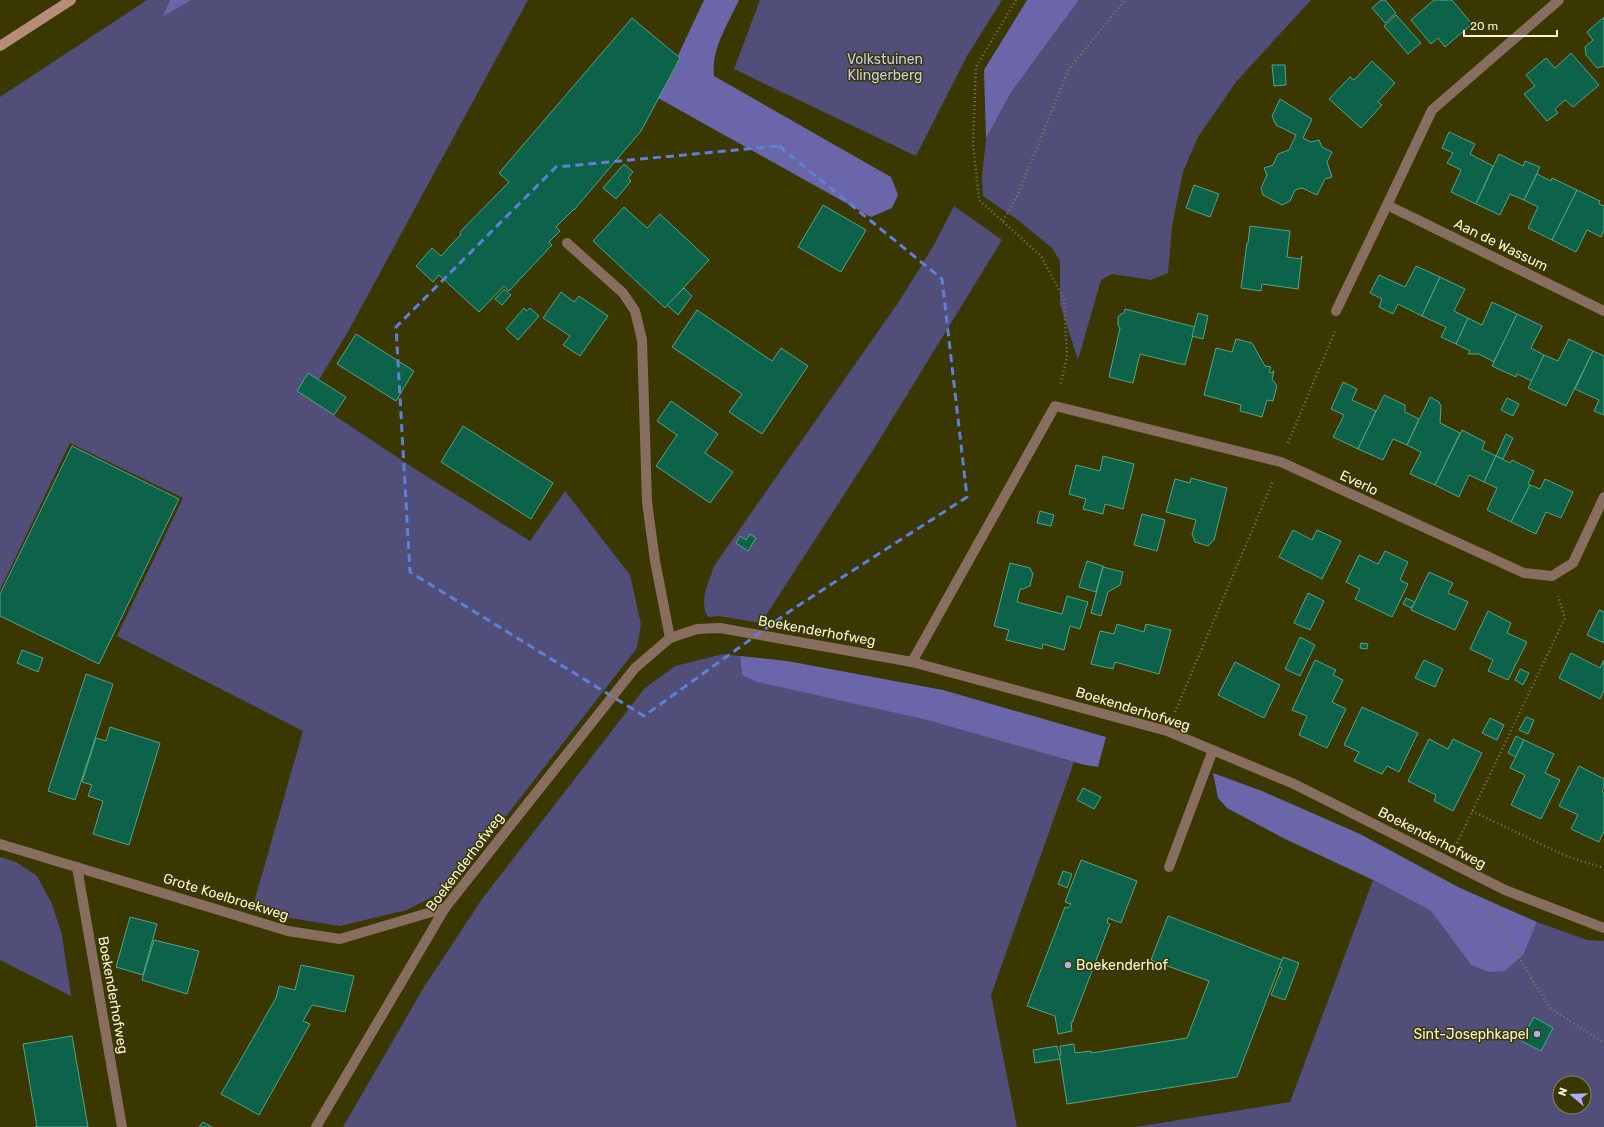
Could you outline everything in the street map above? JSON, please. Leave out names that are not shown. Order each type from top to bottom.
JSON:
[{"type":"main road","points":[[0,46],[71,0]]},
{"type":"street","points":[[1336,311],[1432,110],[1559,0]]},
{"type":"street","name":"Aan de Wassum","points":[[1387,205],[1604,311]]},
{"type":"street","points":[[567,243],[623,293],[635,311],[642,340],[648,502],[655,561],[670,638]]},
{"type":"street","points":[[912,662],[1054,406]]},
{"type":"street","name":"Everlo","points":[[1054,406],[1281,462],[1524,574],[1552,576]]},
{"type":"street","points":[[1552,576],[1573,562],[1604,497]]},
{"type":"street","name":"Boekenderhofweg","points":[[316,1127],[445,908],[635,668],[670,638],[697,630],[720,628],[912,662],[1167,731],[1294,784],[1505,890],[1604,928]]},
{"type":"street","points":[[1169,868],[1213,750]]},
{"type":"street","name":"Grote Koelbroekweg","points":[[0,844],[288,931],[340,939],[445,908]]},
{"type":"street","name":"Boekenderhofweg","points":[[76,867],[122,1127]]},
{"type":"path","points":[[1016,0],[976,67],[973,143],[979,200],[1041,256],[1064,299],[1067,357],[1054,406]]},
{"type":"path","points":[[1003,221],[1018,194],[1069,69],[1125,0]]},
{"type":"path","points":[[1167,731],[1281,462],[1337,325],[1336,311]]},
{"type":"path","points":[[1448,862],[1565,618],[1552,576]]},
{"type":"path","points":[[1472,811],[1568,857],[1604,868]]},
{"type":"path","points":[[1485,903],[1550,1008],[1604,1042]]},
{"type":"highlighted area","points":[[779,146],[942,279],[967,497],[793,609],[644,716],[410,572],[396,327],[556,167]]},
{"type":"green space","points":[[147,0],[170,0],[164,15],[192,0],[528,0],[349,330],[308,398],[415,469],[530,541],[565,491],[630,575],[641,624],[637,648],[451,887],[407,910],[340,926],[284,917],[253,906],[303,731],[117,636],[183,498],[70,443],[0,590],[0,97]]},
{"type":"green space","name":"Volkstuinen Klingerberg","points":[[760,0],[1002,0],[967,56],[916,156],[734,69]]},
{"type":"green space","points":[[1079,0],[1311,0],[1236,82],[1198,137],[1183,172],[1172,226],[1168,273],[1151,280],[1112,274],[1101,280],[1078,360],[1060,304],[1060,261],[1052,248],[1015,218],[983,196],[982,176],[986,139],[1010,94]]},
{"type":"green space","points":[[954,206],[1002,240],[875,447],[761,623],[719,616],[708,617],[705,611],[704,598],[714,566],[900,300],[934,245]]},
{"type":"green space","points":[[723,654],[740,656],[742,675],[923,719],[1074,762],[991,995],[1017,1127],[343,1127],[424,987],[482,899],[644,689],[675,666]]},
{"type":"green space","points":[[0,857],[16,862],[37,876],[52,904],[62,935],[71,996],[0,960]]},
{"type":"green space","points":[[1373,880],[1431,911],[1471,965],[1524,954],[1537,922],[1587,940],[1604,941],[1604,1127],[1135,1127],[1290,1102]]},
{"type":"shaded area","points":[[170,0],[192,0],[163,16]]},
{"type":"shaded area","points":[[704,0],[739,0],[725,27],[718,46],[715,56],[714,76],[891,177],[898,195],[892,208],[871,217],[658,98]]},
{"type":"shaded area","points":[[1027,0],[1079,0],[1010,94],[986,139],[984,70]]},
{"type":"shaded area","points":[[740,656],[787,661],[943,690],[1106,737],[1098,767],[1085,765],[923,719],[757,682],[742,675]]},
{"type":"shaded area","points":[[1213,773],[1262,791],[1360,834],[1458,887],[1537,922],[1524,954],[1505,971],[1489,972],[1471,965],[1431,911],[1373,880],[1283,838],[1227,808],[1218,798]]},
{"type":"building","points":[[1381,0],[1385,0],[1396,13],[1385,23],[1372,8]]},
{"type":"building","points":[[1434,0],[1452,0],[1472,24],[1445,47],[1438,38],[1431,44],[1411,20]]},
{"type":"building","points":[[1396,15],[1421,43],[1408,54],[1384,26]]},
{"type":"building","points":[[1604,17],[1604,66],[1597,68],[1586,55],[1585,47],[1593,40],[1587,32]]},
{"type":"building","points":[[632,18],[680,58],[641,131],[574,210],[556,227],[560,231],[549,242],[552,245],[509,291],[504,286],[479,312],[439,275],[433,282],[416,266],[432,248],[441,256],[461,234],[460,232],[509,182],[499,173]]},
{"type":"building","points":[[1571,53],[1599,85],[1573,107],[1565,100],[1555,109],[1558,113],[1547,121],[1524,94],[1535,86],[1526,75],[1546,58],[1555,68]]},
{"type":"building","points":[[1372,61],[1395,83],[1378,102],[1382,105],[1361,128],[1329,99],[1350,77],[1354,80]]},
{"type":"building","points":[[1272,65],[1285,65],[1286,85],[1274,86]]},
{"type":"building","points":[[1280,99],[1312,119],[1303,138],[1311,142],[1319,140],[1322,147],[1332,152],[1327,162],[1332,177],[1325,179],[1317,195],[1302,188],[1295,190],[1290,201],[1282,205],[1263,195],[1261,188],[1267,175],[1264,168],[1273,165],[1278,154],[1289,150],[1296,135],[1276,125],[1272,116]]},
{"type":"building","points":[[1449,132],[1475,144],[1470,154],[1493,166],[1476,204],[1451,192],[1461,170],[1447,163],[1453,153],[1442,148]]},
{"type":"building","points":[[1499,154],[1523,166],[1525,161],[1540,167],[1524,200],[1510,194],[1500,215],[1476,204]]},
{"type":"building","points":[[624,164],[633,172],[628,178],[631,181],[616,199],[603,188]]},
{"type":"building","points":[[1537,174],[1551,181],[1552,178],[1577,190],[1552,240],[1528,228],[1538,207],[1524,200]]},
{"type":"building","points":[[1194,185],[1219,194],[1210,217],[1186,208]]},
{"type":"building","points":[[1577,190],[1600,201],[1599,204],[1604,206],[1604,230],[1601,237],[1587,230],[1576,252],[1552,240]]},
{"type":"building","points":[[823,205],[866,230],[841,272],[798,247]]},
{"type":"building","points":[[624,207],[647,228],[660,214],[709,260],[665,308],[593,241]]},
{"type":"building","points":[[1250,226],[1290,231],[1287,257],[1300,259],[1302,256],[1298,289],[1262,284],[1261,291],[1241,288]]},
{"type":"building","points":[[1416,266],[1440,277],[1422,316],[1398,304],[1393,314],[1379,307],[1382,299],[1370,293],[1379,275],[1405,287]]},
{"type":"building","points":[[1440,277],[1465,289],[1454,311],[1468,318],[1456,344],[1441,337],[1446,327],[1422,316]]},
{"type":"building","points":[[684,288],[692,296],[678,315],[667,305]]},
{"type":"building","points":[[504,289],[511,295],[502,305],[495,299]]},
{"type":"building","points":[[561,292],[574,302],[579,296],[608,316],[580,356],[563,345],[570,336],[543,318]]},
{"type":"building","points":[[1492,302],[1517,314],[1494,362],[1479,354],[1468,354],[1470,351],[1456,344],[1468,318],[1482,325]]},
{"type":"building","points":[[524,308],[527,311],[530,308],[539,316],[518,340],[506,329]]},
{"type":"building","points":[[1125,309],[1195,327],[1185,365],[1140,354],[1133,383],[1109,377],[1120,328],[1118,325],[1118,317],[1124,313]]},
{"type":"building","points":[[697,310],[772,361],[781,348],[808,366],[762,434],[729,412],[742,394],[672,347]]},
{"type":"building","points":[[1198,313],[1208,316],[1203,339],[1192,336]]},
{"type":"building","points":[[1517,314],[1542,326],[1531,348],[1544,355],[1532,381],[1517,374],[1516,377],[1492,366]]},
{"type":"building","points":[[356,334],[414,371],[396,401],[337,364]]},
{"type":"building","points":[[1236,339],[1252,343],[1265,366],[1271,367],[1269,372],[1272,373],[1274,371],[1272,379],[1277,386],[1273,401],[1267,400],[1262,417],[1240,411],[1241,405],[1204,395],[1216,348],[1232,352]]},
{"type":"building","points":[[1569,339],[1593,351],[1566,406],[1528,388],[1544,355],[1558,361]]},
{"type":"building","points":[[1593,351],[1604,356],[1604,415],[1594,411],[1599,400],[1575,389]]},
{"type":"building","points":[[308,373],[346,397],[334,415],[297,391]]},
{"type":"building","points":[[1343,382],[1357,389],[1352,400],[1376,411],[1358,449],[1333,437],[1344,415],[1331,409]]},
{"type":"building","points":[[1384,395],[1405,405],[1405,412],[1419,419],[1407,445],[1393,439],[1383,460],[1358,449]]},
{"type":"building","points":[[1430,397],[1439,402],[1441,406],[1440,423],[1460,433],[1435,485],[1410,474],[1421,452],[1407,445]]},
{"type":"building","points":[[1507,398],[1519,404],[1513,416],[1501,410]]},
{"type":"building","points":[[671,401],[718,434],[705,453],[733,472],[710,503],[656,466],[677,435],[657,421]]},
{"type":"building","points":[[463,426],[553,483],[531,519],[441,462]]},
{"type":"building","points":[[1462,430],[1485,442],[1482,449],[1496,456],[1484,482],[1469,475],[1459,497],[1435,485]]},
{"type":"building","points":[[1506,434],[1513,438],[1503,459],[1496,456]]},
{"type":"building","points":[[72,446],[179,499],[99,664],[0,616],[0,594]]},
{"type":"building","points":[[1103,456],[1134,464],[1123,509],[1105,504],[1103,514],[1083,509],[1086,499],[1069,494],[1076,465],[1100,471]]},
{"type":"building","points":[[1496,456],[1510,463],[1512,460],[1534,471],[1528,484],[1530,485],[1511,522],[1487,510],[1497,488],[1484,482]]},
{"type":"building","points":[[1191,478],[1227,488],[1214,540],[1208,546],[1195,542],[1192,534],[1196,520],[1166,512],[1175,479],[1190,483]]},
{"type":"building","points":[[1545,479],[1573,492],[1561,518],[1546,512],[1536,534],[1511,522],[1530,485],[1540,489]]},
{"type":"building","points":[[1040,511],[1054,515],[1051,526],[1037,523]]},
{"type":"building","points":[[1142,514],[1165,520],[1157,551],[1134,545]]},
{"type":"building","points":[[1293,530],[1312,540],[1317,530],[1341,541],[1322,579],[1279,557]]},
{"type":"building","points":[[750,534],[756,538],[748,551],[736,543],[740,536],[746,540]]},
{"type":"building","points":[[1385,551],[1408,562],[1400,580],[1408,584],[1392,617],[1355,599],[1360,589],[1346,582],[1359,555],[1378,564]]},
{"type":"building","points":[[1087,561],[1103,566],[1096,592],[1079,587]]},
{"type":"building","points":[[1010,563],[1030,568],[1033,574],[1030,586],[1020,589],[1017,602],[1062,614],[1067,596],[1088,602],[1080,629],[1070,626],[1064,650],[1043,644],[1042,649],[1006,640],[1009,630],[994,626]]},
{"type":"building","points":[[1103,567],[1123,572],[1120,585],[1108,592],[1101,616],[1091,613]]},
{"type":"building","points":[[1429,572],[1453,583],[1448,593],[1468,602],[1455,630],[1411,610]]},
{"type":"building","points":[[1308,593],[1324,601],[1310,630],[1294,623]]},
{"type":"building","points":[[1406,598],[1415,602],[1411,608],[1403,604]]},
{"type":"building","points":[[1599,610],[1604,612],[1604,643],[1587,635]]},
{"type":"building","points":[[1488,611],[1511,623],[1507,633],[1527,642],[1508,680],[1488,671],[1493,660],[1470,649]]},
{"type":"building","points":[[1117,624],[1144,632],[1146,624],[1171,630],[1159,674],[1115,662],[1113,669],[1091,664],[1100,631],[1114,634]]},
{"type":"building","points":[[1300,637],[1315,645],[1300,676],[1285,669]]},
{"type":"building","points":[[1361,643],[1368,644],[1367,649],[1360,648]]},
{"type":"building","points":[[22,650],[43,658],[38,672],[17,663]]},
{"type":"building","points":[[1571,653],[1600,668],[1604,660],[1604,691],[1600,699],[1559,678]]},
{"type":"building","points":[[1315,660],[1336,670],[1333,675],[1343,680],[1332,702],[1346,709],[1327,748],[1299,735],[1307,716],[1292,710]]},
{"type":"building","points":[[1424,660],[1443,669],[1435,687],[1415,678]]},
{"type":"building","points":[[1235,662],[1280,685],[1264,718],[1218,695]]},
{"type":"building","points":[[1520,669],[1529,673],[1523,685],[1515,680]]},
{"type":"building","points":[[86,674],[113,684],[75,800],[48,791]]},
{"type":"building","points":[[1362,707],[1418,733],[1399,772],[1387,766],[1382,774],[1354,761],[1359,752],[1344,745]]},
{"type":"building","points":[[1526,717],[1534,720],[1528,734],[1519,730]]},
{"type":"building","points":[[1490,718],[1504,725],[1497,740],[1482,733]]},
{"type":"building","points":[[110,727],[160,743],[129,845],[93,834],[103,801],[88,796],[92,785],[82,782],[96,738],[106,741]]},
{"type":"building","points":[[1516,736],[1524,740],[1516,757],[1508,753]]},
{"type":"building","points":[[1429,739],[1448,749],[1453,739],[1482,753],[1453,811],[1434,801],[1436,795],[1408,781]]},
{"type":"building","points":[[1524,740],[1554,754],[1545,773],[1560,780],[1541,819],[1511,805],[1525,775],[1510,768]]},
{"type":"building","points":[[1579,766],[1604,779],[1604,787],[1602,791],[1604,793],[1604,831],[1599,842],[1571,829],[1578,815],[1559,806]]},
{"type":"building","points":[[1083,788],[1101,797],[1094,809],[1077,800]]},
{"type":"building","name":"Boekenderhof","points":[[1081,860],[1137,881],[1121,923],[1108,918],[1107,923],[1110,924],[1072,1023],[1071,1022],[1072,1031],[1058,1034],[1055,1016],[1027,1006],[1065,907],[1068,908],[1071,904],[1065,902]]},
{"type":"building","points":[[1063,871],[1072,874],[1067,888],[1058,884]]},
{"type":"building","points":[[1168,916],[1282,960],[1237,1077],[1067,1104],[1059,1055],[1061,1055],[1060,1046],[1074,1044],[1075,1053],[1091,1051],[1091,1053],[1187,1038],[1209,981],[1151,960]]},
{"type":"building","points":[[130,917],[157,924],[143,975],[116,967]]},
{"type":"building","points":[[154,940],[199,951],[187,994],[142,980]]},
{"type":"building","points":[[1283,957],[1299,963],[1285,1000],[1271,995],[1282,968],[1279,967]]},
{"type":"building","points":[[301,965],[354,976],[345,1012],[312,1005],[303,1021],[310,1024],[259,1115],[221,1094],[276,998],[279,986],[295,990]]},
{"type":"building","name":"Sint-Josephkapel","points":[[1534,1017],[1553,1028],[1541,1051],[1521,1041]]},
{"type":"building","points":[[72,1036],[88,1127],[37,1127],[23,1044]]},
{"type":"building","points":[[1057,1046],[1060,1059],[1035,1063],[1033,1050]]},
{"type":"building","points":[[203,1122],[212,1127],[199,1127]]},
{"type":"place","name":"Boekenderhof","points":[[1068,965]]},
{"type":"place","name":"Sint-Josephkapel","points":[[1537,1034]]}]
